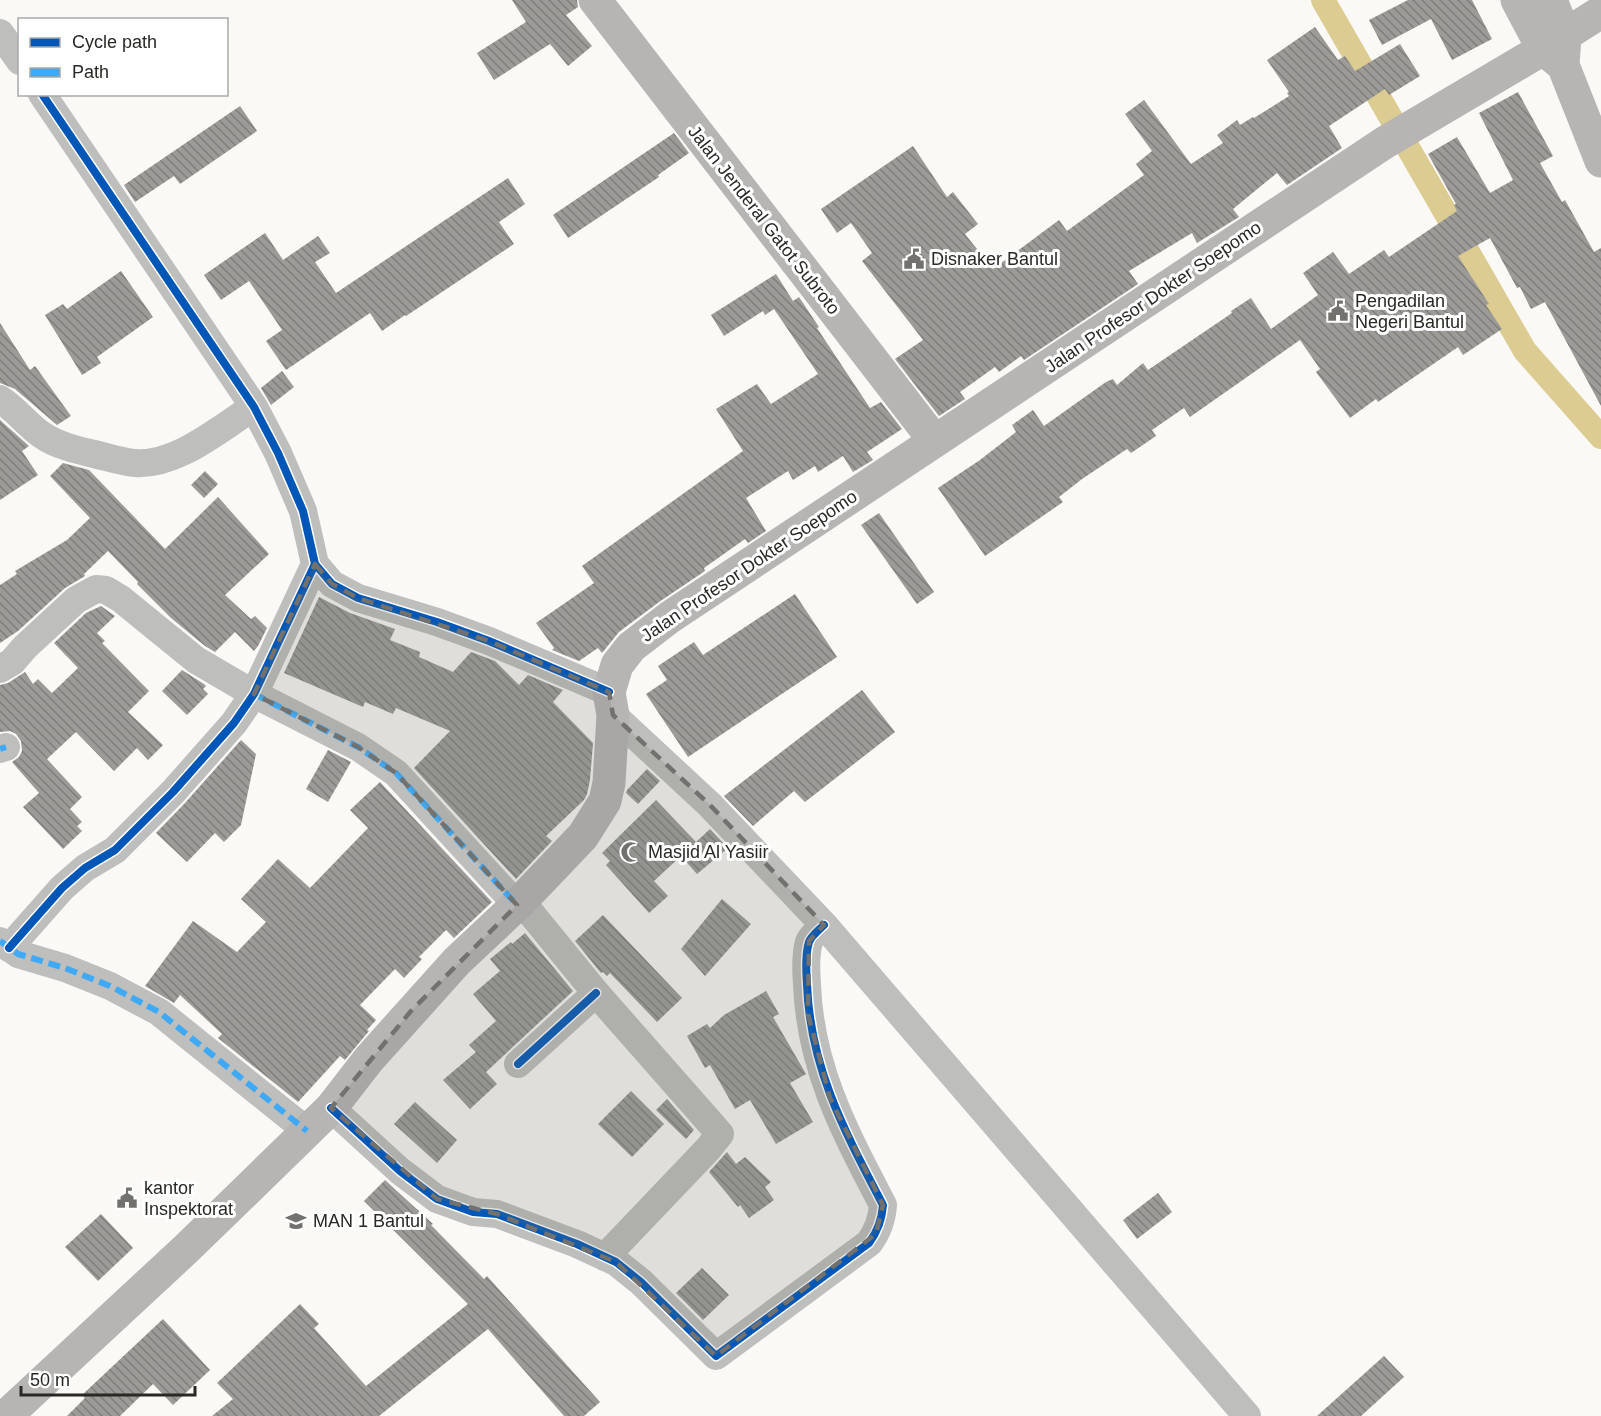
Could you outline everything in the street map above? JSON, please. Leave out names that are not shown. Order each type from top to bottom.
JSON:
[{"type":"main road","name":"Jalan Jenderal Gatot Subroto","points":[[595,0],[934,440]]},
{"type":"main road","points":[[1517,0],[1557,50]]},
{"type":"main road","points":[[1551,0],[1557,50],[1601,160]]},
{"type":"main road","name":"Jalan Profesor Dokter Soepomo","points":[[6,1416],[186,1249],[331,1108],[369,1059],[457,961],[519,903],[583,836],[604,801],[611,771],[612,678],[622,656],[631,646],[934,440],[1384,143],[1428,117],[1557,50],[1601,12]]},
{"type":"street","points":[[0,33],[18,58]]},
{"type":"street","points":[[43,96],[254,407],[278,453],[303,511],[315,564],[333,584],[358,598],[489,641],[611,704],[824,925],[1247,1416]]},
{"type":"street","points":[[4,399],[41,435],[52,441],[90,453],[135,463],[156,461],[189,449],[254,407]]},
{"type":"street","points":[[307,1131],[159,1012],[110,986],[65,968],[18,954],[5,944],[85,868],[115,850],[173,792],[234,723],[254,694],[315,564]]},
{"type":"street","points":[[0,669],[12,662],[76,600],[90,591],[100,589],[121,599],[196,660],[254,694],[358,747],[396,774],[519,903],[720,1134],[605,1257]]},
{"type":"street","points":[[331,1108],[393,1165],[437,1199],[473,1212],[497,1214],[577,1244],[616,1262],[641,1282],[716,1356],[869,1243],[876,1234],[882,1219],[883,1205],[830,1098],[819,1064],[808,1014],[806,968],[809,941],[824,925]]},
{"type":"street","points":[[518,1064],[596,993]]},
{"type":"highlighted area","points":[[315,564],[332,584],[358,598],[489,641],[609,692],[613,715],[710,805],[824,925],[809,941],[808,1014],[830,1098],[883,1205],[876,1234],[716,1356],[616,1262],[497,1214],[437,1199],[331,1108],[411,1011],[517,905],[396,773],[358,747],[254,694]]},
{"type":"building","points":[[512,0],[577,0],[578,7],[566,15],[592,46],[568,66],[550,44],[494,80],[477,53],[526,22]]},
{"type":"building","points":[[1408,0],[1472,0],[1492,39],[1452,60],[1431,19],[1382,45],[1369,20]]},
{"type":"building","points":[[1315,27],[1338,60],[1345,56],[1355,71],[1400,44],[1420,76],[1389,95],[1385,89],[1329,126],[1342,148],[1287,185],[1277,173],[1233,209],[1239,217],[1197,243],[1192,233],[1129,271],[1138,284],[1024,360],[1021,356],[999,372],[995,367],[960,392],[965,399],[939,416],[895,359],[923,340],[862,261],[872,253],[851,223],[837,233],[821,209],[913,146],[947,197],[953,192],[978,224],[965,234],[993,269],[1059,220],[1067,231],[1144,175],[1136,164],[1152,151],[1125,114],[1144,100],[1191,164],[1223,143],[1217,135],[1237,120],[1240,125],[1289,96],[1287,93],[1289,92],[1267,60]]},
{"type":"building","points":[[1518,92],[1553,156],[1540,163],[1562,202],[1565,200],[1594,252],[1601,248],[1601,406],[1545,302],[1531,309],[1490,238],[1458,256],[1502,329],[1463,355],[1458,347],[1378,402],[1376,399],[1350,418],[1316,372],[1320,369],[1300,340],[1190,417],[1184,408],[1152,430],[1156,436],[1131,453],[1127,449],[1082,479],[1059,497],[1063,502],[985,556],[938,488],[1016,432],[1012,425],[1033,410],[1044,426],[1106,382],[1113,379],[1117,385],[1143,363],[1148,370],[1251,298],[1271,329],[1318,295],[1303,273],[1333,252],[1349,274],[1384,250],[1389,257],[1457,211],[1454,205],[1456,204],[1428,154],[1457,137],[1490,193],[1513,180],[1479,113]]},
{"type":"building","points":[[240,106],[257,131],[180,184],[174,176],[135,202],[124,185]]},
{"type":"building","points":[[674,133],[689,153],[658,175],[659,177],[568,238],[553,215]]},
{"type":"building","points":[[508,178],[525,204],[499,222],[514,244],[382,331],[370,313],[286,370],[266,341],[282,330],[249,281],[221,300],[204,275],[265,233],[283,260],[318,236],[330,253],[315,262],[336,293]]},
{"type":"building","points":[[121,271],[153,317],[97,357],[101,363],[82,375],[45,315],[63,304],[67,309]]},
{"type":"building","points":[[776,274],[793,301],[799,297],[870,408],[881,402],[902,429],[867,452],[873,460],[853,472],[843,456],[818,472],[815,466],[793,480],[788,471],[746,498],[766,531],[748,543],[745,539],[704,568],[705,571],[619,632],[602,653],[598,648],[579,661],[552,650],[554,648],[536,623],[594,583],[582,566],[743,451],[716,409],[757,384],[771,404],[818,374],[774,309],[765,315],[763,311],[724,336],[711,315]]},
{"type":"building","points":[[0,323],[30,370],[35,366],[71,416],[57,425],[15,389],[0,383]]},
{"type":"building","points":[[282,371],[294,387],[271,405],[261,388]]},
{"type":"building","points":[[0,420],[29,446],[22,451],[38,475],[0,500]]},
{"type":"building","points":[[63,463],[89,470],[165,549],[218,497],[269,554],[225,595],[251,619],[255,616],[267,628],[254,651],[235,632],[215,652],[205,646],[171,618],[108,551],[84,574],[85,576],[65,588],[18,631],[0,643],[0,585],[17,574],[15,571],[67,540],[90,518],[50,476]]},
{"type":"building","points":[[205,471],[218,484],[204,498],[191,485]]},
{"type":"building","points":[[879,513],[934,592],[917,604],[861,525]]},
{"type":"building","points":[[795,594],[837,657],[688,757],[646,694],[667,680],[658,666],[694,642],[703,655]]},
{"type":"building","points":[[319,597],[350,613],[395,629],[390,640],[420,652],[419,657],[453,672],[471,652],[495,661],[519,685],[528,675],[563,690],[553,702],[593,743],[587,794],[584,800],[546,836],[552,841],[516,879],[414,768],[450,731],[396,708],[393,714],[365,702],[363,707],[284,673]]},
{"type":"building","points":[[101,606],[115,616],[97,633],[105,641],[102,643],[149,691],[128,712],[163,745],[148,760],[137,748],[114,771],[76,732],[47,759],[82,797],[70,809],[82,822],[77,826],[82,831],[63,849],[23,807],[39,793],[12,762],[19,757],[22,751],[21,741],[16,734],[10,731],[0,732],[0,685],[8,683],[25,672],[33,684],[38,679],[52,693],[78,668],[54,643],[86,613]]},
{"type":"building","points":[[182,670],[204,684],[206,686],[203,689],[208,694],[187,715],[162,691]]},
{"type":"building","points":[[862,690],[895,732],[805,802],[794,791],[753,826],[724,796]]},
{"type":"building","points":[[241,740],[256,754],[241,825],[224,842],[215,833],[187,862],[156,833]]},
{"type":"building","points":[[328,750],[351,762],[328,802],[306,789]]},
{"type":"building","points":[[647,769],[660,781],[638,804],[626,793]]},
{"type":"building","points":[[380,782],[492,902],[454,938],[446,930],[419,957],[422,959],[404,978],[395,969],[360,1005],[376,1020],[367,1030],[369,1031],[345,1060],[340,1056],[298,1102],[218,1038],[222,1034],[180,995],[174,1003],[145,986],[193,921],[237,952],[266,922],[241,899],[278,859],[310,888],[368,828],[350,810]]},
{"type":"building","points":[[656,800],[696,842],[710,829],[728,848],[697,874],[681,856],[654,881],[668,896],[649,913],[606,865],[610,861],[602,853]]},
{"type":"building","points":[[722,899],[751,924],[705,976],[681,949]]},
{"type":"building","points":[[603,915],[682,998],[657,1022],[610,973],[607,976],[601,973],[575,941]]},
{"type":"building","points":[[525,933],[573,991],[486,1072],[497,1084],[470,1109],[443,1080],[476,1052],[469,1045],[496,1021],[473,994],[500,971],[490,959]]},
{"type":"building","points":[[766,991],[779,1014],[773,1017],[806,1074],[790,1083],[813,1122],[776,1144],[750,1100],[735,1109],[710,1065],[705,1068],[687,1036],[707,1024],[710,1028],[724,1015]]},
{"type":"building","points":[[631,1091],[664,1124],[632,1157],[598,1124]]},
{"type":"building","points":[[667,1099],[694,1130],[686,1139],[656,1110]]},
{"type":"building","points":[[415,1102],[457,1140],[437,1163],[394,1124]]},
{"type":"building","points":[[727,1152],[736,1164],[745,1157],[771,1182],[765,1187],[774,1200],[749,1218],[709,1172]]},
{"type":"building","points":[[385,1180],[433,1224],[431,1225],[484,1279],[487,1276],[600,1402],[584,1416],[564,1416],[488,1329],[379,1416],[212,1416],[233,1399],[217,1383],[300,1304],[319,1324],[314,1328],[366,1386],[468,1304],[364,1201]]},
{"type":"building","points":[[1158,1193],[1172,1212],[1137,1239],[1123,1220]]},
{"type":"building","points":[[101,1214],[133,1248],[98,1281],[65,1247]]},
{"type":"building","points":[[702,1268],[729,1295],[703,1320],[676,1293]]},
{"type":"building","points":[[163,1319],[210,1370],[173,1405],[153,1384],[120,1416],[67,1416],[85,1398],[82,1395]]},
{"type":"building","points":[[1384,1356],[1404,1377],[1361,1416],[1317,1416]]},
{"type":"waterway","points":[[1323,0],[1525,351],[1601,437]]},
{"type":"marked path","points":[[254,694],[358,747],[396,773],[517,905]]},
{"type":"marked path","points":[[0,749],[6,747]]},
{"type":"marked path","points":[[0,941],[18,954],[65,968],[110,986],[159,1012],[307,1131]]},
{"type":"cycle path","points":[[43,96],[254,407],[278,453],[303,511],[315,564],[332,584],[358,598],[437,622],[489,641],[609,692]]},
{"type":"cycle path","points":[[9,948],[62,888],[85,868],[115,850],[173,792],[234,723],[254,694],[315,564]]},
{"type":"cycle path","points":[[331,1108],[400,1171],[437,1199],[473,1212],[497,1214],[577,1244],[616,1262],[641,1282],[716,1356],[869,1243],[881,1220],[883,1205],[832,1099],[815,1044],[810,1015],[806,958],[810,940],[824,925]]},
{"type":"cycle path","points":[[518,1064],[596,993]]},
{"type":"place","name":"Disnaker Bantul","points":[[914,259]]},
{"type":"place","name":"Pengadilan Negeri Bantul","points":[[1338,311]]},
{"type":"place","name":"Masjid Al Yasiir","points":[[631,852]]},
{"type":"place","name":"kantor Inspektorat","points":[[127,1198]]},
{"type":"place","name":"MAN 1 Bantul","points":[[296,1221]]}]
